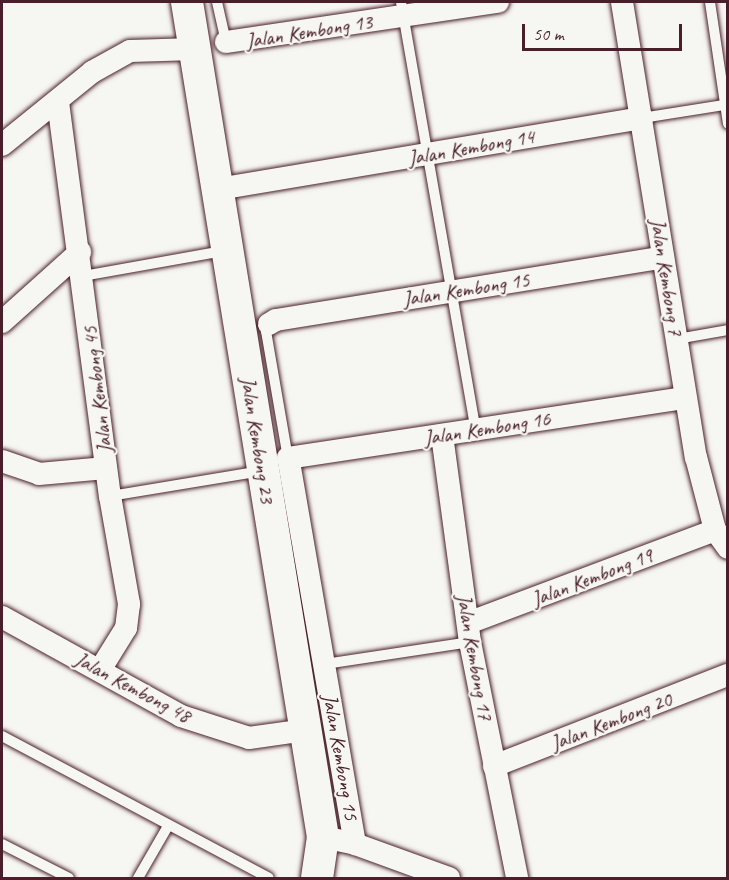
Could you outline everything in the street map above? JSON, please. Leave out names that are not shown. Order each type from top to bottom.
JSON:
[{"type":"street","name":"Jalan Kembong 23","points":[[187,2],[227,250],[275,464],[306,729],[323,837],[317,879]]},
{"type":"street","name":"Jalan Kembong 13","points":[[226,42],[402,9],[498,2]]},
{"type":"street","name":"Jalan Kembong 7","points":[[622,2],[685,398],[721,539]]},
{"type":"street","points":[[2,145],[58,102],[92,72],[130,51],[195,49]]},
{"type":"street","name":"Jalan Kembong 45","points":[[58,102],[80,252],[106,468],[129,604],[126,628],[100,670]]},
{"type":"street","name":"Jalan Kembong 14","points":[[218,189],[642,118]]},
{"type":"street","points":[[2,322],[80,252]]},
{"type":"street","name":"Jalan Kembong 15","points":[[269,324],[663,257]]},
{"type":"street","name":"Jalan Kembong 16","points":[[275,464],[442,435],[685,398]]},
{"type":"street","name":"Jalan Kembong 17","points":[[442,435],[469,633],[517,879]]},
{"type":"street","points":[[2,461],[39,474],[106,468]]},
{"type":"street","name":"Jalan Kembong 15","points":[[275,464],[325,664],[355,844]]},
{"type":"street","name":"Jalan Kembong 19","points":[[469,633],[721,539]]},
{"type":"street","name":"Jalan Kembong 48","points":[[3,623],[100,670],[182,716],[249,738],[306,729]]},
{"type":"street","name":"Jalan Kembong 20","points":[[494,766],[728,675]]},
{"type":"street","points":[[323,837],[355,844],[449,879]]},
{"type":"lane","points":[[217,2],[226,42]]},
{"type":"lane","points":[[710,2],[728,124]]},
{"type":"lane","points":[[402,9],[476,430]]},
{"type":"lane","name":"Jalan Kembong 14","points":[[642,118],[724,105]]},
{"type":"lane","points":[[83,276],[227,250]]},
{"type":"lane","points":[[110,496],[275,464],[266,331],[269,324]]},
{"type":"lane","points":[[677,339],[728,330]]},
{"type":"lane","points":[[325,664],[469,633]]},
{"type":"lane","points":[[2,736],[269,879]]},
{"type":"lane","points":[[138,879],[168,826]]},
{"type":"lane","points":[[2,844],[69,879]]}]
